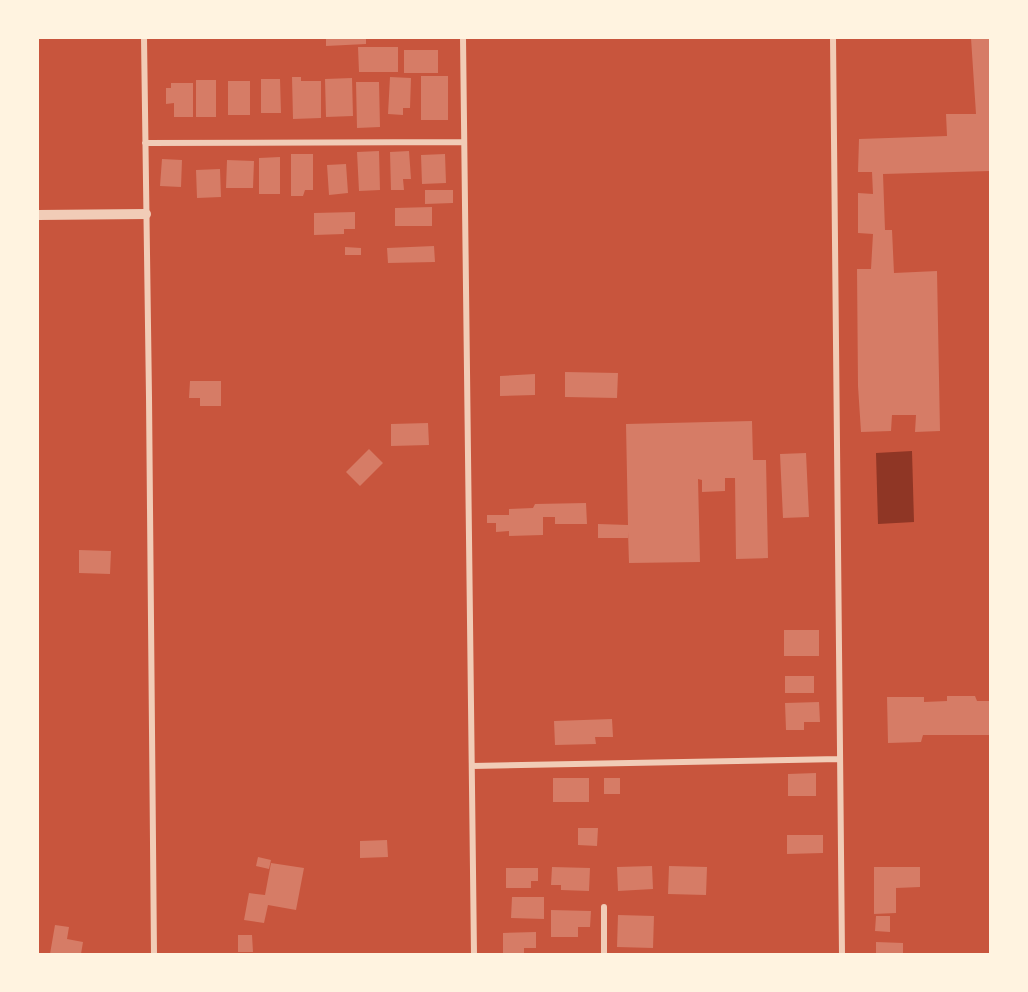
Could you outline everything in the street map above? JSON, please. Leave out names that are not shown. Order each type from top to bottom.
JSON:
[{"type":"street","points":[[144,38],[154,954]]},
{"type":"street","points":[[463,38],[474,954]]},
{"type":"street","points":[[833,38],[842,954]]},
{"type":"street","points":[[145,143],[464,142]]},
{"type":"street","points":[[38,215],[146,214]]},
{"type":"street","points":[[472,766],[840,759]]},
{"type":"street","points":[[604,907],[604,954]]},
{"type":"shaded area","points":[[912,451],[914,522],[878,524],[876,453]]},
{"type":"building","points":[[326,38],[366,38],[366,44],[326,46]]},
{"type":"building","points":[[971,38],[990,38],[990,171],[883,174],[885,230],[892,230],[894,273],[937,271],[940,431],[915,432],[916,415],[892,415],[891,431],[861,432],[858,386],[857,269],[871,269],[873,234],[858,233],[858,193],[873,194],[872,172],[858,172],[859,139],[947,136],[946,114],[976,114]]},
{"type":"building","points":[[358,47],[398,47],[398,72],[359,72]]},
{"type":"building","points":[[404,50],[438,50],[438,73],[404,73]]},
{"type":"building","points":[[421,76],[448,76],[448,120],[421,120]]},
{"type":"building","points":[[292,77],[301,77],[301,81],[321,81],[321,118],[293,119]]},
{"type":"building","points":[[390,77],[411,78],[410,108],[403,108],[403,115],[388,114]]},
{"type":"building","points":[[352,78],[353,116],[326,117],[325,79]]},
{"type":"building","points":[[261,79],[280,79],[281,113],[261,113]]},
{"type":"building","points":[[196,80],[216,80],[216,117],[196,117]]},
{"type":"building","points":[[228,81],[250,81],[250,115],[228,115]]},
{"type":"building","points":[[356,82],[379,82],[380,127],[357,128]]},
{"type":"building","points":[[171,83],[193,83],[193,117],[174,117],[174,103],[166,104],[166,88],[171,88]]},
{"type":"building","points":[[379,151],[380,190],[359,191],[357,152]]},
{"type":"building","points":[[409,151],[411,179],[403,179],[404,190],[391,190],[390,152]]},
{"type":"building","points":[[291,154],[313,154],[313,190],[305,190],[303,196],[291,196]]},
{"type":"building","points":[[445,154],[446,183],[422,184],[421,155]]},
{"type":"building","points":[[280,157],[280,194],[259,194],[259,158]]},
{"type":"building","points":[[162,159],[182,160],[181,187],[160,186]]},
{"type":"building","points":[[227,160],[254,161],[253,188],[226,188]]},
{"type":"building","points":[[346,164],[348,193],[329,195],[327,165]]},
{"type":"building","points":[[220,169],[221,197],[197,198],[196,170]]},
{"type":"building","points":[[425,190],[453,190],[453,203],[425,204]]},
{"type":"building","points":[[432,207],[432,226],[395,226],[395,208]]},
{"type":"building","points":[[355,212],[355,229],[344,229],[344,234],[314,235],[314,213]]},
{"type":"building","points":[[434,246],[435,262],[388,263],[387,248]]},
{"type":"building","points":[[345,247],[361,248],[361,255],[345,255]]},
{"type":"building","points":[[565,372],[618,373],[617,398],[565,397]]},
{"type":"building","points":[[535,374],[535,395],[500,396],[500,376]]},
{"type":"building","points":[[190,381],[221,381],[221,406],[200,406],[200,398],[189,398]]},
{"type":"building","points":[[752,421],[753,460],[766,460],[768,558],[736,559],[735,478],[725,478],[725,491],[702,492],[702,480],[698,479],[700,562],[629,563],[628,532],[628,538],[598,538],[598,524],[628,525],[626,424]]},
{"type":"building","points":[[428,423],[429,445],[391,446],[391,424]]},
{"type":"building","points":[[369,449],[383,463],[360,486],[346,472]]},
{"type":"building","points":[[806,453],[809,517],[783,518],[780,454]]},
{"type":"building","points":[[586,503],[587,524],[555,524],[555,517],[543,517],[543,535],[509,536],[509,531],[496,532],[496,523],[487,523],[487,515],[509,515],[509,509],[533,508],[535,504]]},
{"type":"building","points":[[79,550],[111,551],[110,574],[79,573]]},
{"type":"building","points":[[784,630],[819,630],[819,656],[784,656]]},
{"type":"building","points":[[785,676],[814,676],[814,693],[785,693]]},
{"type":"building","points":[[947,696],[975,696],[977,701],[990,701],[990,735],[923,735],[921,742],[888,743],[887,697],[924,697],[924,702],[947,701]]},
{"type":"building","points":[[819,702],[820,722],[804,722],[804,730],[786,730],[785,703]]},
{"type":"building","points":[[612,719],[613,737],[595,737],[596,744],[555,745],[554,721]]},
{"type":"building","points":[[816,773],[816,796],[788,796],[788,774]]},
{"type":"building","points":[[553,778],[589,778],[589,802],[553,802]]},
{"type":"building","points":[[604,778],[620,778],[620,794],[604,794]]},
{"type":"building","points":[[578,828],[598,828],[597,846],[578,845]]},
{"type":"building","points":[[787,835],[823,835],[823,853],[787,854]]},
{"type":"building","points":[[387,840],[388,857],[360,858],[360,841]]},
{"type":"building","points":[[258,857],[271,860],[269,869],[256,866]]},
{"type":"building","points":[[271,863],[304,868],[296,910],[268,905],[264,923],[244,920],[249,893],[265,895]]},
{"type":"building","points":[[652,866],[653,889],[618,891],[617,867]]},
{"type":"building","points":[[669,866],[707,867],[706,895],[668,894]]},
{"type":"building","points":[[552,867],[590,868],[589,891],[561,890],[561,885],[551,885]]},
{"type":"building","points":[[874,867],[920,867],[920,887],[896,888],[896,913],[874,914]]},
{"type":"building","points":[[506,868],[538,868],[538,881],[531,881],[531,888],[506,888]]},
{"type":"building","points":[[512,897],[544,897],[544,919],[511,918]]},
{"type":"building","points":[[551,910],[591,911],[590,927],[578,927],[578,937],[551,937]]},
{"type":"building","points":[[618,915],[654,916],[653,948],[617,947]]},
{"type":"building","points":[[876,916],[890,916],[890,932],[875,931]]},
{"type":"building","points":[[55,925],[69,927],[67,939],[83,942],[81,954],[50,954]]},
{"type":"building","points":[[536,932],[536,948],[524,948],[524,954],[503,954],[503,933]]},
{"type":"building","points":[[238,935],[252,935],[253,952],[238,952]]},
{"type":"building","points":[[876,942],[903,943],[903,954],[876,954]]}]
